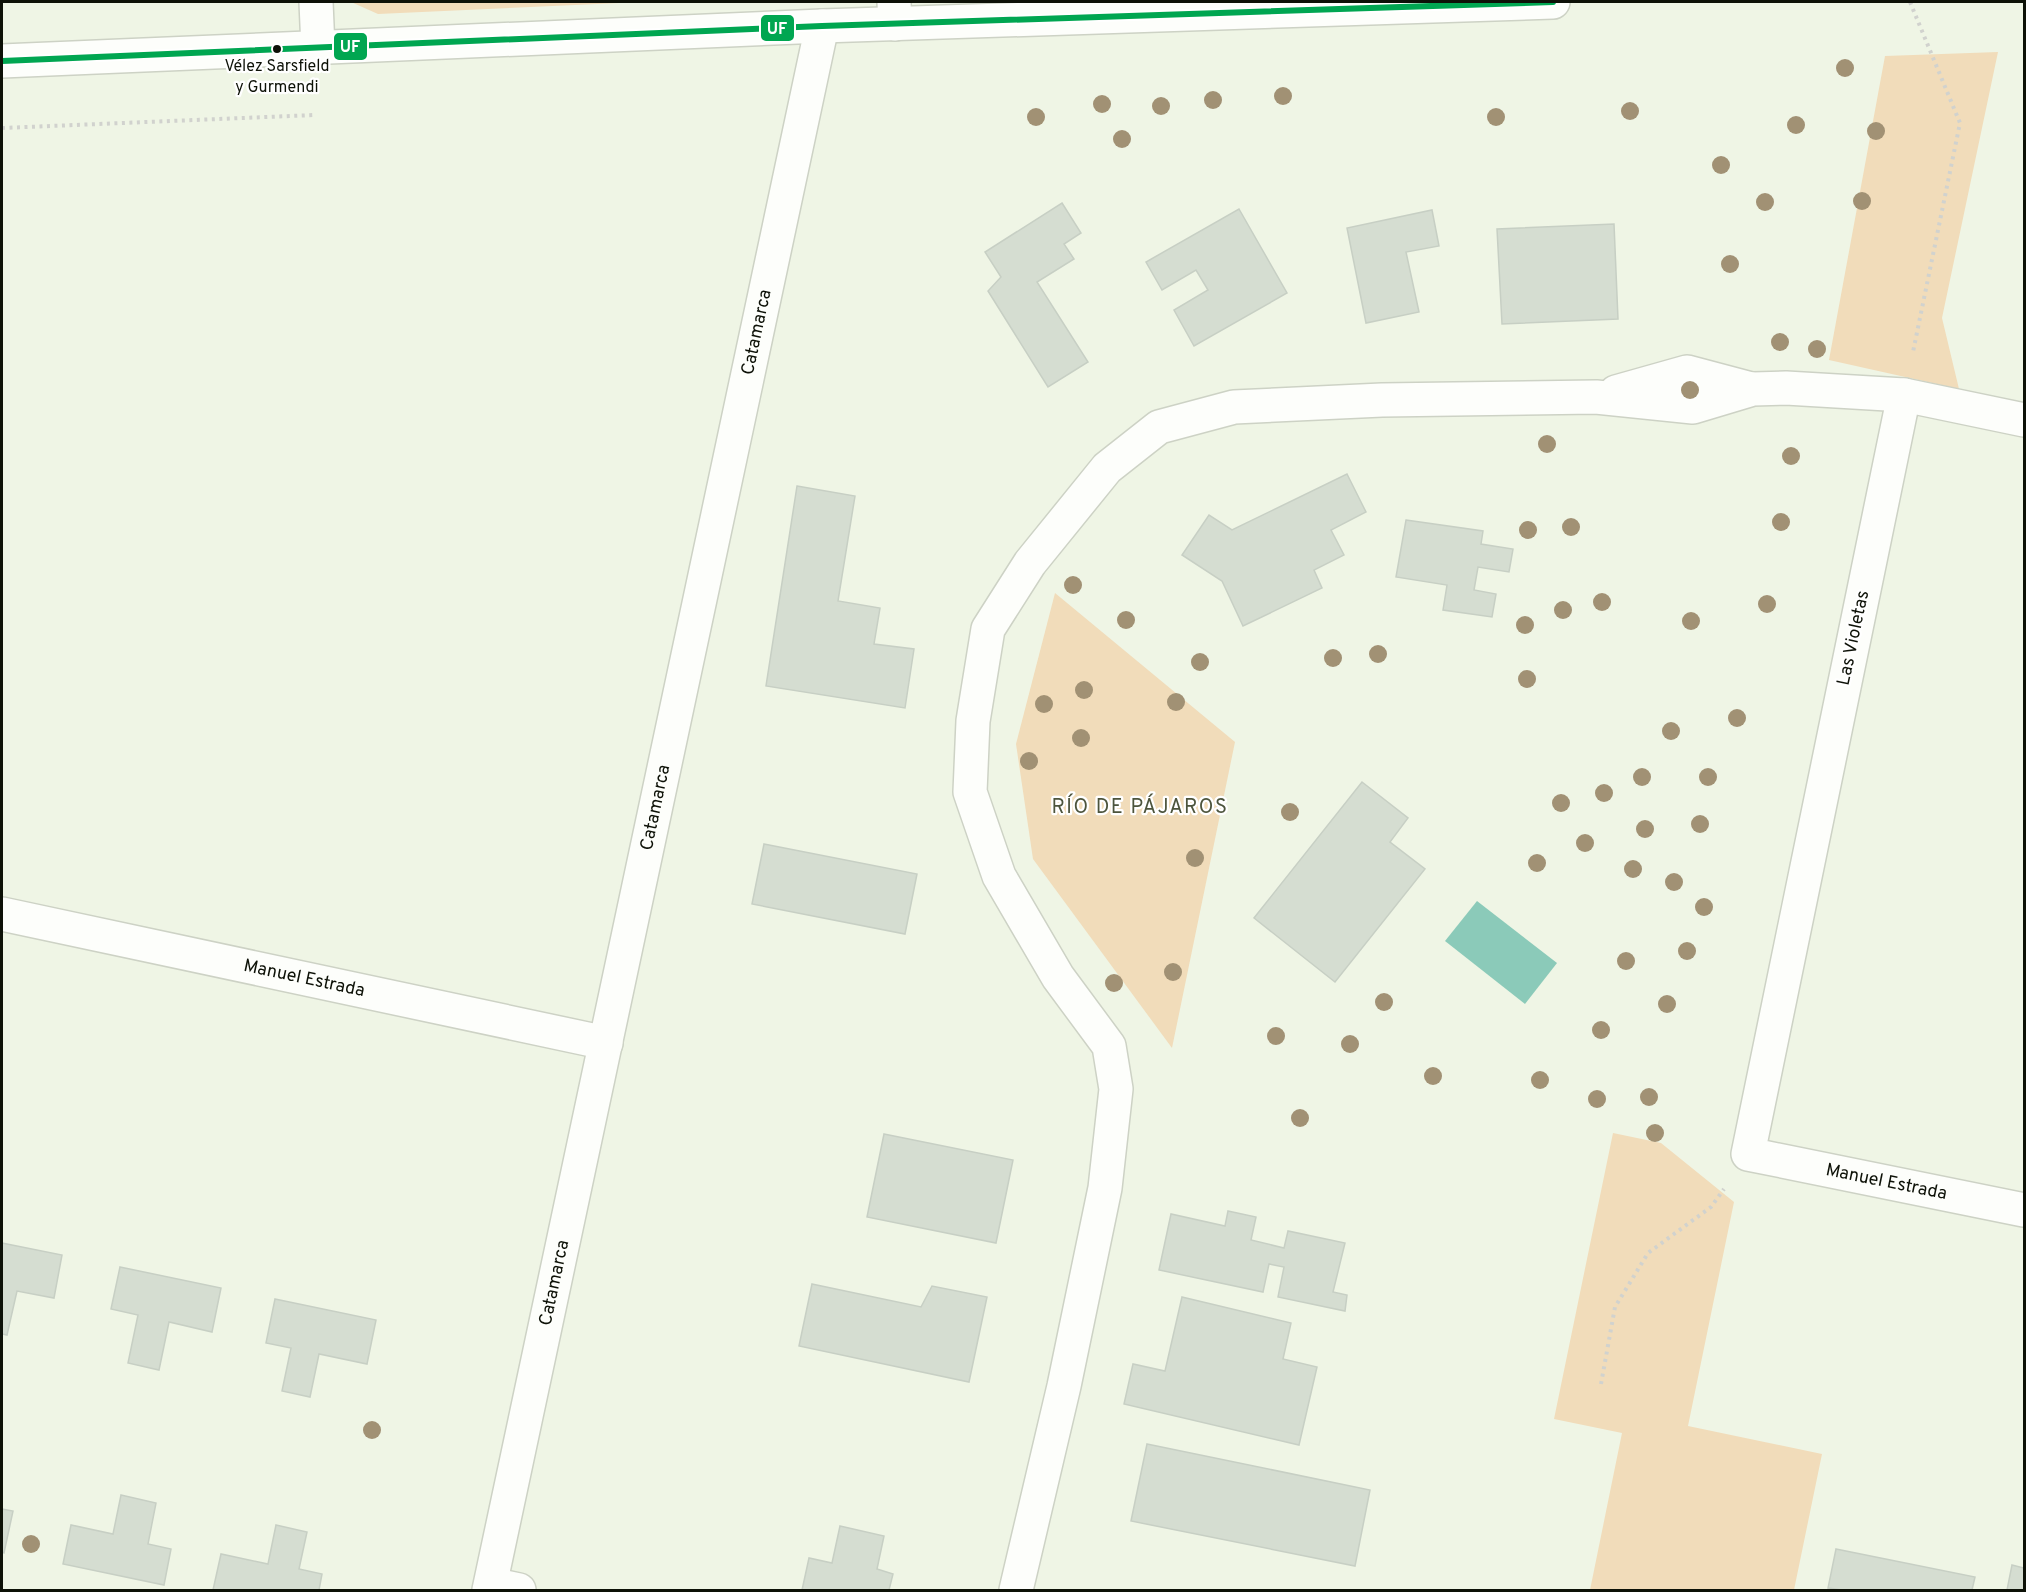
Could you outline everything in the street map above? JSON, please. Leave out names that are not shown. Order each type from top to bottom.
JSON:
[{"type":"street","points":[[316,2],[318,48]]},
{"type":"street","points":[[2,61],[822,26],[894,13],[1552,2]]},
{"type":"street","name":"Catamarca","points":[[500,1588],[606,1043],[822,26]]},
{"type":"street","points":[[1016,1590],[1064,1386],[1105,1188],[1116,1089],[1109,1046],[1058,977],[999,876],[970,792],[973,721],[988,629],[1030,563],[1107,468],[1159,427],[1234,407],[1382,400],[1596,397],[1693,407],[1753,389],[1904,395],[2025,420]]},
{"type":"street","name":"Las Violetas","points":[[1748,1154],[1904,395]]},
{"type":"street","name":"Manuel Estrada","points":[[2,914],[606,1043]]},
{"type":"street","name":"Manuel Estrada","points":[[1748,1154],[2025,1210]]},
{"type":"path","points":[[1904,395],[1960,123],[1910,2]]},
{"type":"path","points":[[2,128],[315,115]]},
{"type":"path","points":[[1601,1384],[1615,1307],[1648,1253],[1712,1207],[1748,1154]]},
{"type":"shaded area","points":[[351,2],[642,2],[378,14]]},
{"type":"shaded area","points":[[1998,52],[1942,318],[1959,389],[1829,360],[1885,56]]},
{"type":"shaded area","points":[[1055,593],[1235,742],[1172,1048],[1033,859],[1016,744]]},
{"type":"shaded area","points":[[1613,1133],[1661,1143],[1734,1202],[1688,1426],[1822,1454],[1794,1590],[1590,1590],[1622,1433],[1554,1419]]},
{"type":"water","points":[[1477,901],[1557,963],[1525,1004],[1445,941]]},
{"type":"building","points":[[1062,203],[1081,233],[1064,244],[1074,259],[1037,282],[1088,362],[1048,387],[988,291],[1001,277],[985,252]]},
{"type":"building","points":[[1239,209],[1287,293],[1194,346],[1174,310],[1208,290],[1196,270],[1162,290],[1146,262]]},
{"type":"building","points":[[1432,210],[1439,246],[1406,252],[1419,312],[1366,323],[1347,228]]},
{"type":"building","points":[[1614,224],[1618,319],[1502,324],[1497,229]]},
{"type":"building","points":[[1347,474],[1366,512],[1331,530],[1344,555],[1314,570],[1322,588],[1243,626],[1222,581],[1182,555],[1209,515],[1232,530]]},
{"type":"building","points":[[797,486],[855,496],[838,601],[880,608],[874,644],[914,649],[905,708],[766,686]]},
{"type":"building","points":[[1406,520],[1483,531],[1481,544],[1513,549],[1509,572],[1478,567],[1474,590],[1496,594],[1492,617],[1443,610],[1447,585],[1396,577]]},
{"type":"building","points":[[1362,782],[1408,818],[1390,842],[1425,869],[1335,982],[1254,918]]},
{"type":"building","points":[[764,844],[917,874],[905,934],[752,904]]},
{"type":"building","points":[[884,1134],[1013,1160],[996,1243],[867,1217]]},
{"type":"building","points":[[1228,1211],[1256,1217],[1251,1240],[1284,1248],[1288,1231],[1345,1243],[1333,1292],[1347,1295],[1345,1311],[1278,1297],[1284,1267],[1269,1264],[1263,1292],[1159,1270],[1171,1214],[1225,1226]]},
{"type":"building","points":[[2,1243],[62,1255],[54,1298],[17,1291],[7,1335],[2,1334]]},
{"type":"building","points":[[120,1267],[221,1288],[212,1332],[169,1322],[159,1370],[128,1363],[138,1315],[111,1309]]},
{"type":"building","points":[[812,1284],[921,1307],[932,1286],[987,1297],[969,1382],[799,1346]]},
{"type":"building","points":[[1182,1297],[1291,1323],[1283,1359],[1317,1367],[1299,1445],[1124,1404],[1133,1364],[1165,1371]]},
{"type":"building","points":[[275,1299],[376,1320],[367,1364],[319,1354],[310,1397],[282,1391],[291,1348],[266,1343]]},
{"type":"building","points":[[1147,1444],[1370,1490],[1355,1566],[1131,1521]]},
{"type":"building","points":[[121,1495],[156,1503],[148,1544],[171,1549],[164,1585],[63,1564],[71,1525],[113,1534]]},
{"type":"building","points":[[2,1509],[13,1511],[4,1553],[2,1552]]},
{"type":"building","points":[[276,1525],[307,1532],[299,1569],[322,1574],[319,1590],[213,1590],[221,1554],[268,1564]]},
{"type":"building","points":[[840,1526],[884,1536],[877,1569],[893,1574],[889,1590],[802,1590],[809,1558],[832,1563]]},
{"type":"building","points":[[1836,1549],[1975,1577],[1972,1590],[1842,1590],[1828,1588]]},
{"type":"building","points":[[2012,1565],[2024,1568],[2024,1590],[2007,1590]]},
{"type":"transit line","name":"UF","points":[[2,61],[822,26],[1553,2]]},
{"type":"place","name":"Vélez Sarsfield y Gurmendi","points":[[277,49]]},
{"type":"district","name":"RÍO DE PÁJAROS","points":[[1140,808]]}]
